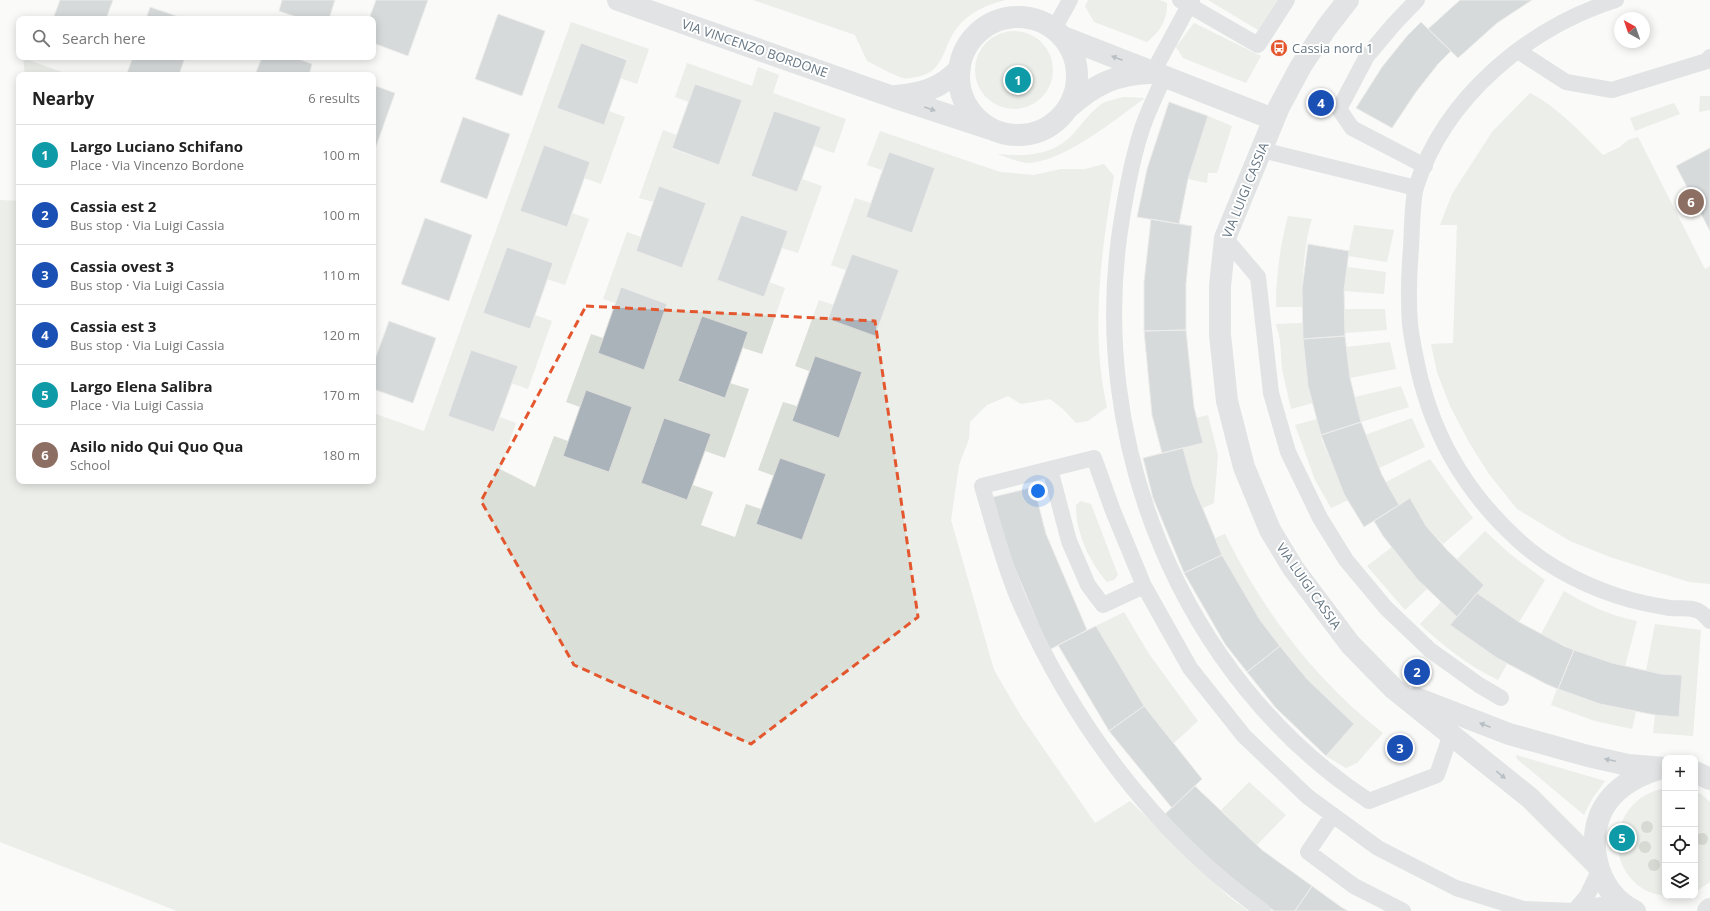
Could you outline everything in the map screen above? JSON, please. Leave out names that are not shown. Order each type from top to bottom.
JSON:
[{"type":"street","name":"VIA VINCENZO BORDONE","points":[[618,0],[893,97],[991,129]]},
{"type":"street","name":"VIA LUIGI CASSIA","points":[[1348,0],[1327,27],[1301,66],[1273,119],[1262,150],[1225,238],[1220,286],[1220,335],[1227,401],[1244,467],[1270,530],[1293,568],[1350,644],[1394,689],[1530,798],[1598,868]]},
{"type":"street","points":[[1159,75],[1133,73],[1114,78],[1081,96],[1055,123],[1038,132],[1024,135],[1009,134],[991,129],[975,116],[963,99],[959,78],[960,68],[968,45],[975,35],[995,21],[1019,17],[1043,22],[1058,33],[1159,75],[1273,119]]},
{"type":"street","points":[[1058,33],[1074,56],[1078,77],[1076,88],[1068,108]]},
{"type":"street","points":[[893,97],[927,91],[939,86],[960,68]]},
{"type":"street","points":[[1394,689],[1509,734],[1588,756],[1628,764],[1662,768]]},
{"type":"street","points":[[1629,908],[1605,884],[1598,868],[1594,843],[1598,822],[1607,802],[1622,786],[1641,774],[1662,769]]},
{"type":"lane","points":[[1058,33],[1070,0]]},
{"type":"lane","points":[[1287,0],[1258,45],[1187,2],[1159,75],[1143,126],[1127,186],[1117,246],[1113,307],[1116,368],[1124,429],[1139,488],[1160,546],[1187,601],[1219,653],[1256,701],[1298,746],[1345,785],[1369,801],[1437,775],[1450,734]]},
{"type":"lane","points":[[1417,0],[1394,24],[1368,56],[1339,109],[1352,128],[1425,166]]},
{"type":"lane","points":[[1616,0],[1571,18],[1544,33],[1518,51],[1493,71],[1466,99],[1451,118],[1431,151],[1416,188],[1409,281],[1410,325],[1417,366],[1427,406],[1443,444],[1464,480],[1490,513],[1520,542],[1554,566],[1591,586],[1630,600],[1670,608],[1697,610],[1710,620]]},
{"type":"lane","points":[[1518,51],[1566,82],[1612,90],[1707,61],[1710,57]]},
{"type":"lane","points":[[1262,150],[1416,188]]},
{"type":"lane","points":[[1225,238],[1258,277],[1271,393],[1288,452],[1316,511],[1338,548],[1346,560],[1386,608],[1430,650],[1501,698]]},
{"type":"lane","points":[[1263,911],[1201,860],[1168,827],[1131,786],[1097,742],[1067,696],[1041,647],[1018,597],[999,545],[982,486],[1094,458],[1113,512],[1144,586],[1190,668],[1244,736],[1308,797],[1378,848],[1456,888],[1523,910],[1575,910],[1600,905],[1629,908]]},
{"type":"lane","points":[[1050,469],[1070,541],[1088,585],[1103,605],[1144,586]]},
{"type":"lane","points":[[1333,815],[1308,852],[1354,886],[1403,911]]},
{"type":"lane","points":[[1575,910],[1587,896],[1598,868]]},
{"type":"highlighted area","points":[[586,306],[875,321],[918,617],[751,744],[574,665],[481,501]]},
{"type":"shaded area","points":[[753,0],[1006,0],[978,10],[966,18],[951,36],[941,59],[932,71],[925,75],[912,78],[903,78],[867,61],[855,35]]},
{"type":"shaded area","points":[[1088,0],[1160,0],[1167,3],[1167,10],[1162,26],[1147,42],[1094,22],[1085,6]]},
{"type":"shaded area","points":[[1208,0],[1277,0],[1258,30]]},
{"type":"shaded area","points":[[571,22],[649,49],[637,84],[620,78],[627,59],[581,43],[558,108],[609,111],[625,117],[601,184],[584,178],[590,162],[544,146],[520,211],[566,227],[572,213],[589,219],[565,285],[547,279],[553,263],[507,247],[483,313],[530,329],[535,315],[552,321],[528,389],[511,383],[518,366],[471,350],[448,415],[494,432],[500,417],[516,423],[500,469],[535,487],[554,436],[568,441],[563,456],[609,472],[632,407],[586,390],[580,407],[566,402],[591,334],[603,338],[598,353],[644,369],[667,304],[621,287],[615,303],[603,299],[627,232],[641,237],[636,251],[682,268],[706,203],[660,186],[654,202],[639,198],[663,130],[677,135],[672,149],[719,165],[742,100],[696,84],[689,102],[675,97],[687,63],[752,86],[758,67],[779,75],[773,93],[846,119],[834,153],[814,146],[774,111],[751,176],[797,192],[802,179],[822,186],[798,253],[782,248],[769,282],[785,288],[762,354],[743,348],[748,332],[702,316],[679,382],[724,398],[730,383],[749,389],[725,458],[705,451],[711,434],[664,418],[641,483],[687,500],[693,485],[713,492],[701,525],[735,537],[746,504],[761,509],[756,524],[802,540],[826,474],[780,459],[774,476],[758,470],[783,402],[797,406],[792,421],[839,438],[862,373],[815,356],[809,371],[795,366],[819,300],[834,305],[829,319],[875,335],[898,270],[852,254],[846,270],[831,265],[855,198],[871,203],[866,217],[912,233],[935,168],[889,152],[882,170],[867,165],[880,131],[1000,172],[1034,175],[1061,169],[1085,169],[1104,164],[1114,176],[1105,233],[1099,292],[1098,321],[1102,379],[1107,407],[1088,421],[1076,423],[1063,409],[1050,399],[1021,404],[1008,396],[987,405],[970,422],[969,439],[959,465],[951,520],[994,670],[1021,716],[1095,823],[1130,801],[1228,896],[1248,911],[177,911],[0,842],[0,200],[16,201],[16,484],[376,484],[376,414],[424,431]]},
{"type":"shaded area","points":[[1194,23],[1261,56],[1246,83],[1183,58],[1176,47]]},
{"type":"shaded area","points":[[1014,31],[1029,34],[1041,43],[1050,55],[1053,70],[1050,85],[1041,97],[1029,106],[1014,109],[999,106],[987,97],[978,85],[975,70],[978,55],[987,43],[999,34]]},
{"type":"shaded area","points":[[23,60],[29,60],[62,72],[25,72]]},
{"type":"shaded area","points":[[1530,93],[1560,113],[1603,155],[1620,147],[1628,140],[1638,137],[1705,269],[1710,266],[1710,584],[1689,582],[1610,557],[1570,541],[1517,509],[1489,474],[1470,444],[1450,406],[1437,372],[1431,344],[1453,343],[1457,225],[1440,225],[1452,194],[1492,132]]},
{"type":"shaded area","points":[[1700,96],[1710,96],[1710,110],[1699,112]]},
{"type":"shaded area","points":[[1124,97],[1145,98],[1090,137],[1060,154],[1045,160],[1027,163],[997,154],[1025,155],[1052,149],[1068,139],[1093,111],[1103,103]]},
{"type":"shaded area","points":[[1674,103],[1680,114],[1635,131],[1630,118]]},
{"type":"shaded area","points":[[1208,116],[1232,126],[1217,173],[1208,173],[1207,183],[1188,179]]},
{"type":"shaded area","points":[[1288,216],[1312,219],[1305,251],[1302,307],[1276,307],[1279,261]]},
{"type":"shaded area","points":[[1354,225],[1394,230],[1387,262],[1348,256]]},
{"type":"shaded area","points":[[1347,267],[1386,272],[1384,294],[1344,291]]},
{"type":"shaded area","points":[[1344,309],[1385,309],[1387,330],[1345,333]]},
{"type":"shaded area","points":[[1302,323],[1308,386],[1313,403],[1291,409],[1282,369],[1280,340],[1276,324]]},
{"type":"shaded area","points":[[1390,342],[1396,369],[1350,378],[1346,347]]},
{"type":"shaded area","points":[[1401,386],[1409,407],[1361,422],[1355,397]]},
{"type":"shaded area","points":[[1208,415],[1218,455],[1214,503],[1203,508],[1193,485],[1183,448],[1203,443],[1196,418]]},
{"type":"shaded area","points":[[1412,418],[1425,447],[1379,468],[1365,435]]},
{"type":"shaded area","points":[[1317,419],[1322,441],[1348,500],[1331,508],[1315,480],[1295,425]]},
{"type":"shaded area","points":[[1430,459],[1473,518],[1443,544],[1426,526],[1409,499],[1399,505],[1386,482]]},
{"type":"shaded area","points":[[1081,501],[1091,504],[1118,575],[1114,580],[1107,582],[1089,556],[1081,536],[1076,515],[1076,505]]},
{"type":"shaded area","points":[[1485,531],[1510,554],[1545,580],[1519,622],[1477,593],[1484,585],[1457,559]]},
{"type":"shaded area","points":[[1225,534],[1256,590],[1293,642],[1313,667],[1335,690],[1383,733],[1357,763],[1346,768],[1326,756],[1354,724],[1307,679],[1260,620],[1222,555],[1215,538]]},
{"type":"shaded area","points":[[1392,547],[1417,579],[1427,589],[1405,610],[1367,566]]},
{"type":"shaded area","points":[[1564,591],[1599,609],[1637,621],[1625,666],[1582,653],[1541,634]]},
{"type":"shaded area","points":[[1441,602],[1457,617],[1451,625],[1507,664],[1498,680],[1457,655],[1420,624]]},
{"type":"shaded area","points":[[1124,612],[1149,654],[1198,721],[1174,743],[1140,702],[1096,626]]},
{"type":"shaded area","points":[[1655,624],[1701,630],[1693,736],[1653,733],[1655,715],[1679,717],[1682,675],[1661,674],[1646,671]]},
{"type":"shaded area","points":[[1557,689],[1600,704],[1636,712],[1632,729],[1595,721],[1551,705]]},
{"type":"shaded area","points":[[1516,755],[1605,781],[1592,799],[1584,815],[1517,759]]},
{"type":"shaded area","points":[[1249,782],[1286,815],[1257,845],[1221,810]]},
{"type":"shaded area","points":[[1662,789],[1662,895],[1652,893],[1643,889],[1630,877],[1621,862],[1618,847],[1619,831],[1625,816],[1634,804],[1648,794]]},
{"type":"shaded area","points":[[1698,793],[1710,802],[1710,882],[1698,890]]},
{"type":"building","points":[[60,0],[113,0],[107,16],[54,16]]},
{"type":"building","points":[[282,0],[335,0],[330,16],[294,16],[279,11]]},
{"type":"building","points":[[376,0],[428,0],[408,56],[376,44],[376,16],[370,16]]},
{"type":"building","points":[[1460,0],[1532,0],[1497,23],[1458,58],[1428,29]]},
{"type":"building","points":[[150,7],[176,16],[147,16]]},
{"type":"building","points":[[498,14],[545,31],[522,96],[475,79]]},
{"type":"building","points":[[1421,22],[1451,51],[1438,64],[1416,92],[1392,128],[1356,108],[1382,67],[1407,36]]},
{"type":"building","points":[[581,43],[627,60],[604,125],[557,108]]},
{"type":"building","points":[[132,60],[184,60],[180,72],[127,72]]},
{"type":"building","points":[[261,60],[301,60],[312,64],[310,72],[256,72]]},
{"type":"building","points":[[695,84],[742,100],[719,165],[672,148]]},
{"type":"building","points":[[376,86],[395,93],[376,147]]},
{"type":"building","points":[[1169,102],[1208,116],[1188,179],[1179,224],[1137,217],[1147,169]]},
{"type":"building","points":[[774,111],[821,127],[797,192],[751,176]]},
{"type":"building","points":[[463,117],[510,134],[487,199],[440,182]]},
{"type":"building","points":[[544,145],[590,162],[567,227],[520,211]]},
{"type":"building","points":[[1710,148],[1710,231],[1676,166]]},
{"type":"building","points":[[889,152],[935,168],[912,233],[866,217]]},
{"type":"building","points":[[659,186],[706,203],[682,268],[636,251]]},
{"type":"building","points":[[741,215],[788,231],[764,297],[717,280]]},
{"type":"building","points":[[425,218],[472,235],[449,301],[401,284]]},
{"type":"building","points":[[1151,219],[1192,226],[1186,284],[1186,330],[1144,331],[1144,282]]},
{"type":"building","points":[[1308,244],[1349,251],[1344,291],[1345,336],[1303,339],[1302,289]]},
{"type":"building","points":[[507,247],[553,263],[530,329],[483,313]]},
{"type":"building","points":[[852,254],[899,270],[875,336],[828,319]]},
{"type":"building","points":[[621,287],[667,304],[644,370],[598,353]]},
{"type":"building","points":[[702,316],[748,332],[725,398],[678,381]]},
{"type":"building","points":[[389,321],[436,338],[413,403],[376,390],[376,357]]},
{"type":"building","points":[[1186,330],[1194,407],[1203,443],[1162,453],[1152,415],[1144,331]]},
{"type":"building","points":[[1345,336],[1350,378],[1361,422],[1321,435],[1308,386],[1303,339]]},
{"type":"building","points":[[471,350],[518,366],[494,432],[448,416]]},
{"type":"building","points":[[815,356],[862,372],[839,438],[792,421]]},
{"type":"building","points":[[586,390],[632,407],[609,472],[563,456]]},
{"type":"building","points":[[664,418],[711,434],[687,500],[641,483]]},
{"type":"building","points":[[1361,422],[1382,475],[1399,505],[1364,527],[1344,494],[1321,435]]},
{"type":"building","points":[[1183,448],[1193,485],[1222,555],[1184,573],[1153,498],[1143,458]]},
{"type":"building","points":[[780,458],[826,474],[802,540],[756,524]]},
{"type":"building","points":[[1034,487],[1046,534],[1087,630],[1049,650],[1006,547],[993,497]]},
{"type":"building","points":[[1410,498],[1426,526],[1448,551],[1484,585],[1457,617],[1417,579],[1383,536],[1374,521]]},
{"type":"building","points":[[1222,555],[1260,620],[1280,646],[1247,672],[1225,644],[1184,573]]},
{"type":"building","points":[[1477,593],[1519,622],[1574,650],[1558,689],[1497,658],[1450,625]]},
{"type":"building","points":[[1096,626],[1144,706],[1109,731],[1058,645]]},
{"type":"building","points":[[1280,646],[1307,679],[1354,724],[1326,756],[1276,708],[1247,672]]},
{"type":"building","points":[[1574,650],[1612,663],[1661,674],[1682,675],[1679,717],[1655,715],[1600,704],[1558,689]]},
{"type":"building","points":[[1144,706],[1202,779],[1172,808],[1109,731]]},
{"type":"building","points":[[1195,786],[1262,850],[1312,886],[1295,911],[1274,911],[1235,883],[1164,815]]},
{"type":"building","points":[[1312,886],[1341,907],[1348,911],[1295,911]]},
{"type":"place","name":"Cassia nord 1","points":[[1279,48]]},
{"type":"place","name":"Largo Luciano Schifano","points":[[1018,80]]},
{"type":"place","name":"Cassia est 3","points":[[1321,103]]},
{"type":"place","name":"Asilo nido Qui Quo Qua","points":[[1691,202]]},
{"type":"place","name":"Cassia est 2","points":[[1417,672]]},
{"type":"place","name":"Cassia ovest 3","points":[[1400,748]]},
{"type":"place","name":"Largo Elena Salibra","points":[[1622,838]]}]
